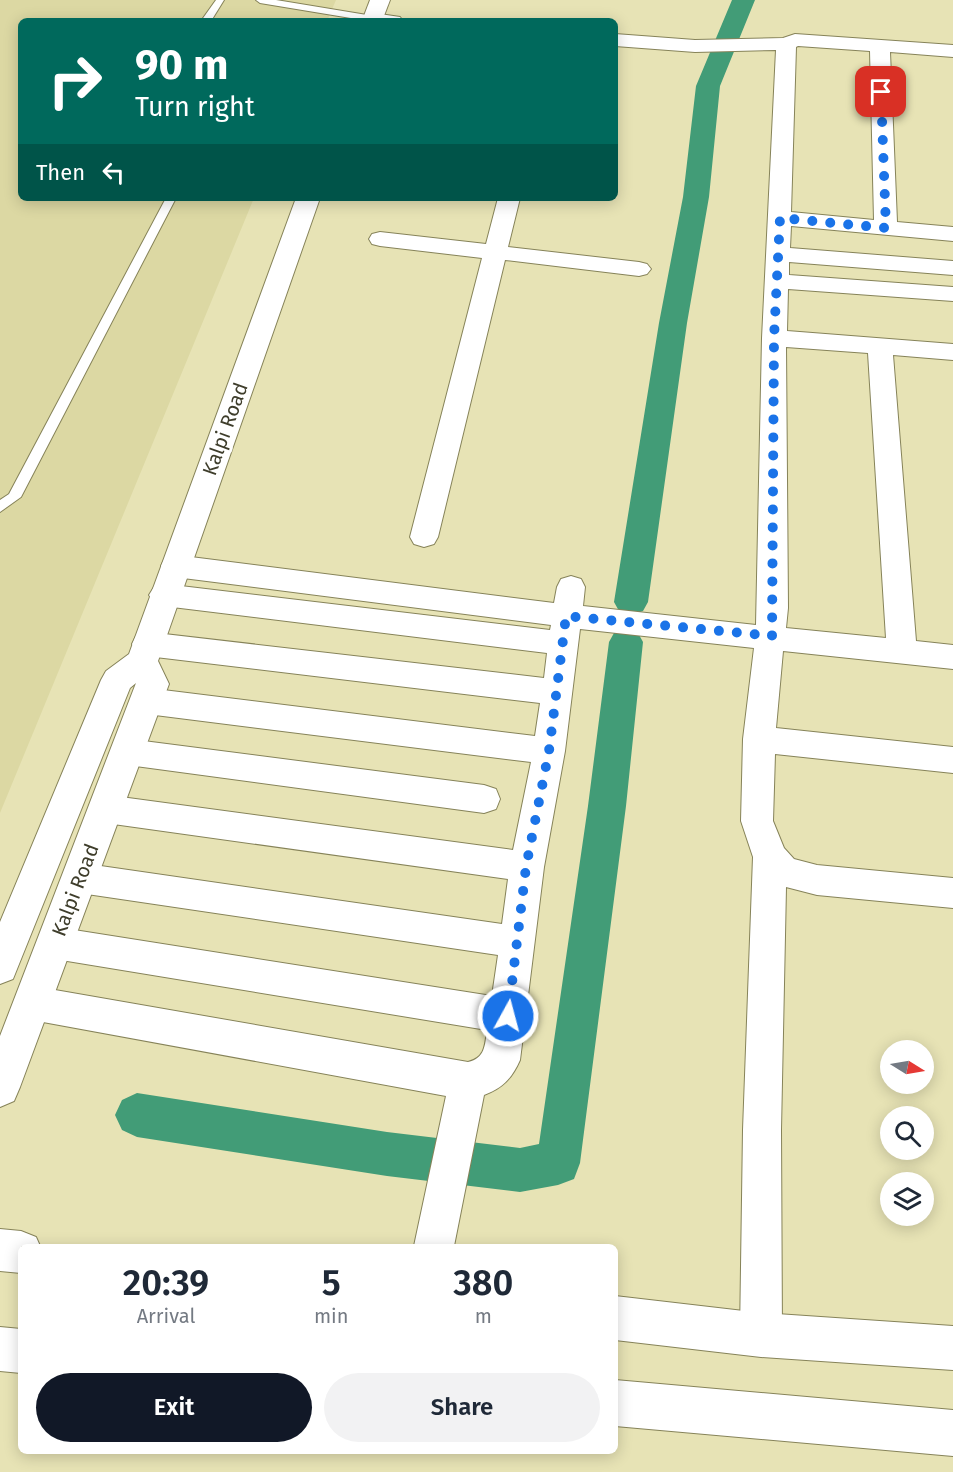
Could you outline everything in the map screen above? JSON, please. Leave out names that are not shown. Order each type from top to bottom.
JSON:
[{"type":"main road","points":[[374,18],[380,0]]},
{"type":"main road","name":"Kalpi Road","points":[[0,968],[117,680],[145,652],[307,201]]},
{"type":"main road","name":"Kalpi Road","points":[[0,1087],[153,684],[145,652]]},
{"type":"main road","points":[[0,1250],[18,1252]]},
{"type":"main road","points":[[618,1318],[761,1335],[953,1348]]},
{"type":"main road","points":[[0,1349],[18,1351]]},
{"type":"main road","points":[[618,1403],[953,1433]]},
{"type":"street","points":[[618,40],[700,46],[786,44],[795,40],[953,51]]},
{"type":"street","points":[[761,1335],[762,1130],[770,857],[757,821],[759,739],[772,636],[774,338],[786,44]]},
{"type":"street","points":[[880,46],[886,228]]},
{"type":"street","points":[[424,537],[508,201]]},
{"type":"street","points":[[780,218],[953,234]]},
{"type":"street","points":[[380,239],[639,269]]},
{"type":"street","points":[[778,254],[953,268]]},
{"type":"street","points":[[777,281],[953,294]]},
{"type":"street","points":[[774,338],[953,352]]},
{"type":"street","points":[[880,347],[902,652]]},
{"type":"street","points":[[175,566],[567,615],[953,657]]},
{"type":"street","points":[[165,595],[567,615]]},
{"type":"street","points":[[32,1004],[468,1081],[488,1074],[501,1060],[526,867],[549,751],[567,615]]},
{"type":"street","points":[[145,652],[556,692]]},
{"type":"street","points":[[147,701],[549,751]]},
{"type":"street","points":[[759,739],[953,760]]},
{"type":"street","points":[[128,752],[484,799]]},
{"type":"street","points":[[106,809],[526,867]]},
{"type":"street","points":[[770,857],[784,870],[817,880],[953,893]]},
{"type":"street","points":[[80,878],[517,942]]},
{"type":"street","points":[[55,943],[508,1016]]},
{"type":"street","points":[[437,1228],[468,1081]]},
{"type":"lane","points":[[208,18],[220,0]]},
{"type":"lane","points":[[260,0],[362,18]]},
{"type":"lane","points":[[0,507],[14,497],[169,201]]},
{"type":"shaded area","points":[[0,0],[336,0],[328,18],[18,18],[18,201],[253,201],[0,813]]},
{"type":"waterway","points":[[631,602],[673,323],[696,197],[708,86],[744,0]]},
{"type":"waterway","points":[[137,1115],[387,1154],[520,1170],[558,1163],[607,806],[626,642]]},
{"type":"route","points":[[508,1016],[526,867],[549,751],[566,616],[772,636],[774,338],[780,218],[886,228],[881,92]]}]
